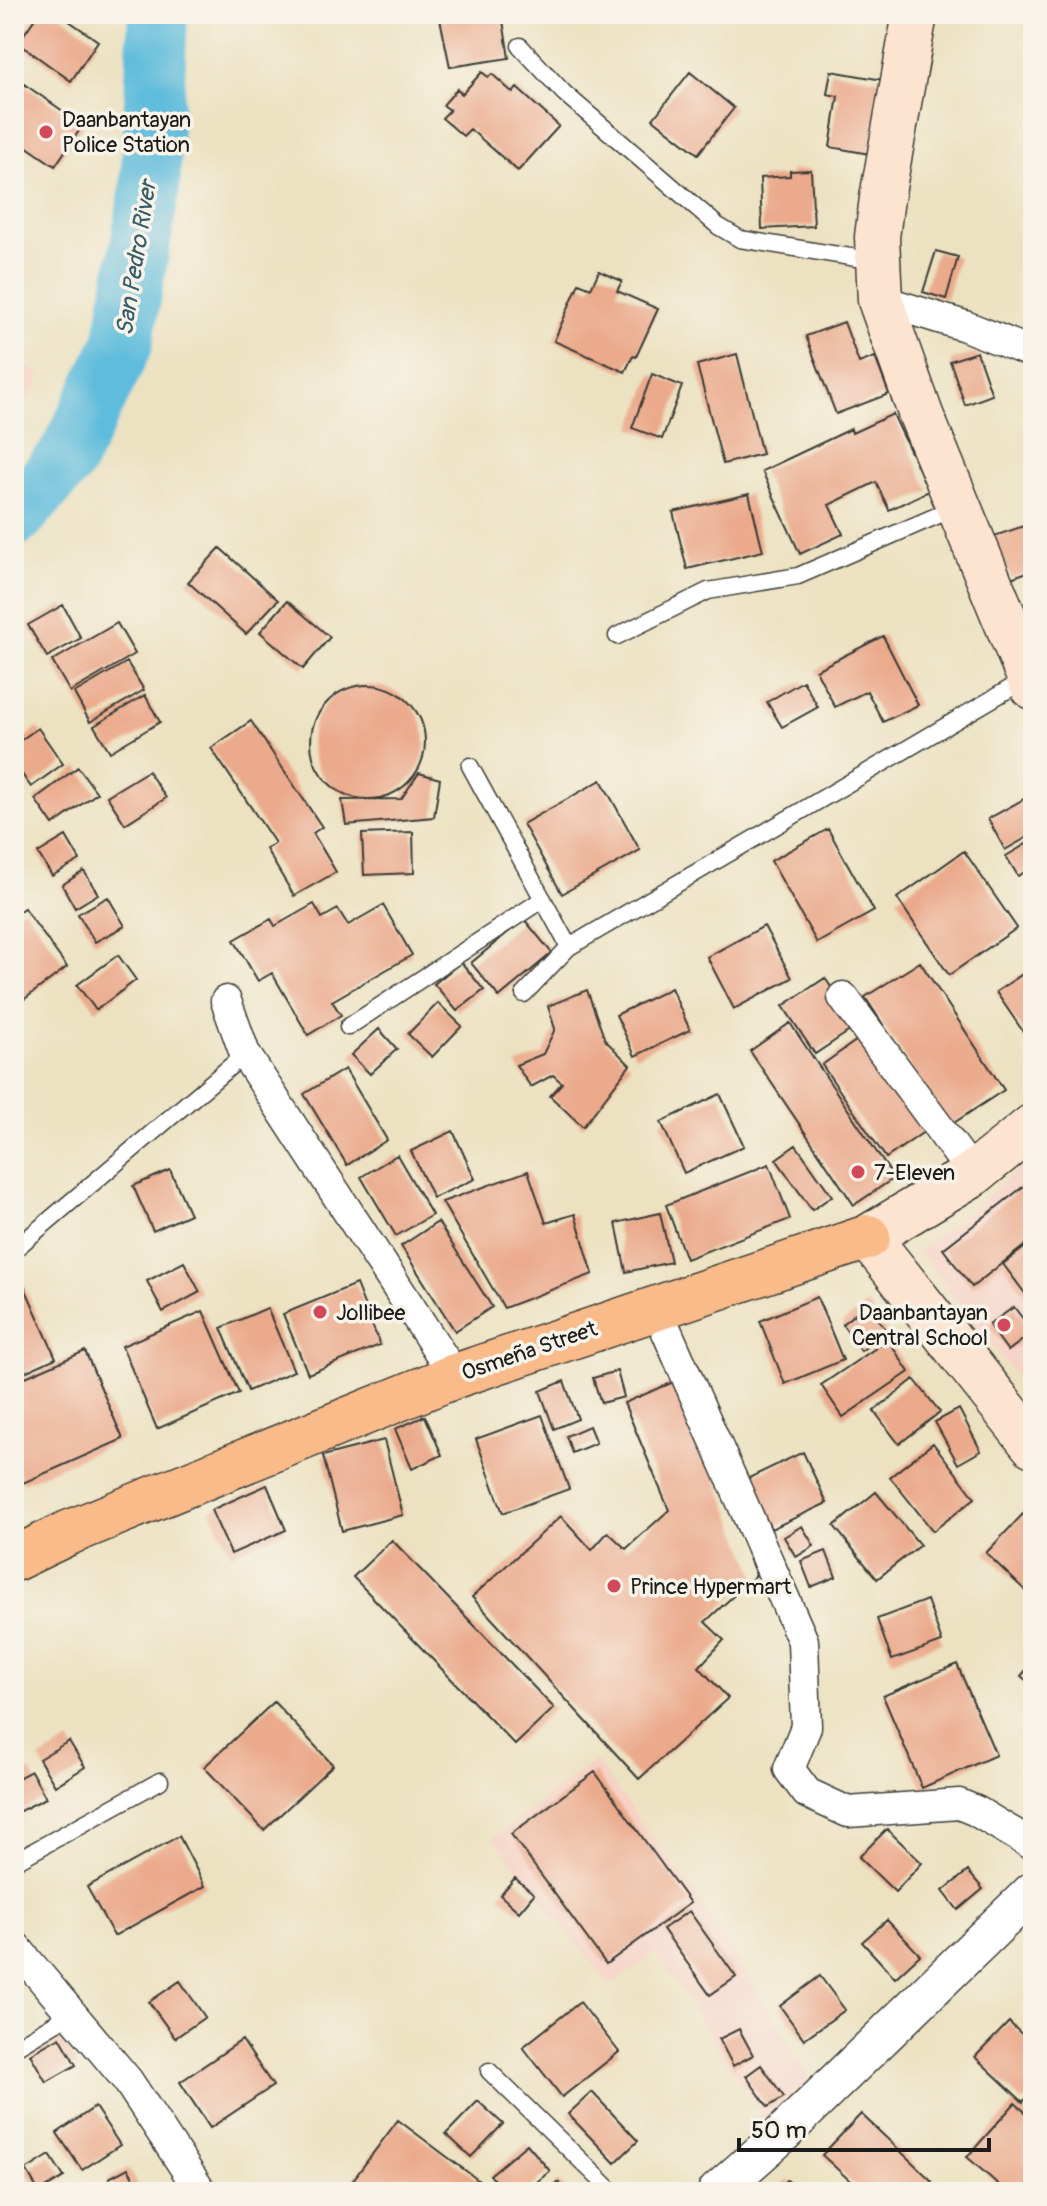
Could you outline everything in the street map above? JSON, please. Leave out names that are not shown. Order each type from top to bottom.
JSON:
[{"type":"main road","points":[[915,14],[882,198],[877,237],[879,281],[921,415],[1031,682]]},
{"type":"main road","name":"Osmeña Street","points":[[14,1559],[82,1527],[455,1376],[868,1237],[973,1174],[1033,1126]]},
{"type":"main road","points":[[868,1237],[1033,1445]]},
{"type":"street","points":[[879,281],[965,326],[1033,353]]},
{"type":"street","points":[[843,997],[973,1174]]},
{"type":"street","points":[[226,1001],[245,1054],[455,1376]]},
{"type":"street","points":[[656,1307],[803,1641],[806,1727],[789,1769],[807,1793],[848,1812],[959,1804],[1033,1845]]},
{"type":"street","points":[[717,2192],[778,2138],[1033,1891]]},
{"type":"street","points":[[14,1945],[128,2081],[201,2192]]},
{"type":"lane","points":[[520,46],[564,93],[718,226],[740,239],[879,281]]},
{"type":"lane","points":[[617,636],[708,591],[798,576],[958,506]]},
{"type":"lane","points":[[524,994],[569,947],[1031,682]]},
{"type":"lane","points":[[470,766],[569,947]]},
{"type":"lane","points":[[348,1027],[543,899]]},
{"type":"lane","points":[[14,1250],[245,1054]]},
{"type":"lane","points":[[14,1862],[160,1781]]},
{"type":"lane","points":[[14,2048],[70,2014]]},
{"type":"lane","points":[[489,2071],[613,2192]]},
{"type":"shaded area","points":[[14,358],[42,376],[14,421]]},
{"type":"shaded area","name":"Daanbantayan Central School","points":[[1033,1157],[1033,1399],[919,1251]]},
{"type":"shaded area","points":[[595,1760],[692,1890],[814,2084],[767,2123],[656,1953],[610,1986],[493,1838]]},
{"type":"building","points":[[38,14],[59,14],[98,41],[71,81],[18,43]]},
{"type":"building","points":[[439,14],[502,14],[509,58],[450,67]]},
{"type":"building","points":[[831,71],[883,80],[870,154],[830,147],[838,96],[827,94]]},
{"type":"building","points":[[482,72],[488,77],[492,74],[513,93],[517,88],[559,126],[518,171],[470,129],[463,136],[442,118],[450,110],[443,105],[457,89],[462,94]]},
{"type":"building","points":[[690,72],[734,108],[698,154],[653,119]]},
{"type":"building","name":"Daanbantayan Police Station","points":[[24,84],[83,125],[55,166],[14,138],[14,98]]},
{"type":"building","points":[[811,170],[814,226],[762,229],[760,178],[790,176],[790,171]]},
{"type":"building","points":[[936,251],[958,257],[946,299],[923,292]]},
{"type":"building","points":[[599,271],[622,281],[617,291],[658,309],[636,357],[633,356],[625,372],[554,341],[579,283],[591,288]]},
{"type":"building","points":[[844,322],[859,363],[875,357],[889,394],[836,414],[806,336]]},
{"type":"building","points":[[977,352],[992,395],[965,405],[950,361]]},
{"type":"building","points":[[737,354],[762,454],[723,464],[697,365]]},
{"type":"building","points":[[652,374],[682,386],[662,439],[632,428]]},
{"type":"building","points":[[893,414],[929,491],[889,510],[876,482],[829,505],[843,534],[800,554],[762,471],[851,429],[852,433]]},
{"type":"building","points":[[749,494],[763,551],[687,569],[673,512]]},
{"type":"building","points":[[1033,523],[1033,570],[1011,578],[994,536]]},
{"type":"building","points":[[220,548],[278,600],[246,634],[188,582]]},
{"type":"building","points":[[287,601],[330,637],[303,669],[260,632]]},
{"type":"building","points":[[63,605],[81,638],[47,657],[28,625]]},
{"type":"building","points":[[117,623],[135,654],[70,692],[52,661]]},
{"type":"building","points":[[883,636],[918,705],[883,722],[867,691],[835,707],[816,670]]},
{"type":"building","points":[[127,662],[144,690],[90,722],[74,693]]},
{"type":"building","points":[[803,681],[818,707],[782,727],[767,702]]},
{"type":"building","points":[[368,685],[400,694],[416,710],[425,742],[416,774],[400,790],[368,799],[336,790],[320,774],[311,742],[320,710],[336,694]]},
{"type":"building","points":[[145,695],[160,722],[110,752],[94,726]]},
{"type":"building","points":[[251,721],[322,827],[313,833],[336,872],[294,896],[266,849],[275,843],[211,748]]},
{"type":"building","points":[[38,728],[63,764],[31,787],[14,763],[14,745]]},
{"type":"building","points":[[78,767],[97,793],[53,825],[35,799]]},
{"type":"building","points":[[148,771],[166,798],[125,824],[107,796]]},
{"type":"building","points":[[419,773],[440,779],[434,817],[346,825],[342,800],[401,799]]},
{"type":"building","points":[[601,780],[640,850],[562,894],[523,824]]},
{"type":"building","points":[[1033,794],[1033,834],[1005,850],[988,819]]},
{"type":"building","points":[[828,829],[874,911],[817,943],[771,861]]},
{"type":"building","points":[[413,832],[414,873],[364,875],[362,834]]},
{"type":"building","points":[[66,836],[80,860],[52,876],[38,853]]},
{"type":"building","points":[[1033,840],[1033,867],[1018,876],[1006,856]]},
{"type":"building","points":[[964,851],[1017,928],[949,975],[897,898]]},
{"type":"building","points":[[84,871],[98,894],[75,908],[62,885]]},
{"type":"building","points":[[108,897],[125,926],[95,942],[78,914]]},
{"type":"building","points":[[314,904],[322,918],[338,909],[348,925],[383,905],[412,955],[332,1001],[341,1015],[308,1035],[272,973],[258,981],[234,940],[271,919],[275,926]]},
{"type":"building","points":[[24,908],[67,967],[14,1007],[14,915]]},
{"type":"building","points":[[524,919],[552,953],[499,997],[471,963]]},
{"type":"building","points":[[764,926],[792,978],[734,1009],[707,957]]},
{"type":"building","points":[[118,955],[136,980],[96,1010],[77,985]]},
{"type":"building","points":[[461,962],[484,990],[457,1011],[434,984]]},
{"type":"building","points":[[920,962],[1004,1090],[949,1126],[865,997]]},
{"type":"building","points":[[1033,967],[1033,1046],[996,992]]},
{"type":"building","points":[[825,978],[857,1026],[815,1054],[783,1006]]},
{"type":"building","points":[[671,988],[690,1030],[635,1056],[616,1015]]},
{"type":"building","points":[[587,990],[605,1040],[630,1065],[583,1127],[550,1096],[562,1083],[553,1075],[531,1087],[516,1065],[543,1054],[555,1029],[548,1006]]},
{"type":"building","points":[[438,1003],[462,1026],[432,1057],[408,1034]]},
{"type":"building","points":[[790,1023],[894,1178],[854,1205],[750,1051]]},
{"type":"building","points":[[379,1029],[397,1049],[370,1074],[351,1055]]},
{"type":"building","points":[[867,1033],[931,1127],[886,1158],[822,1065]]},
{"type":"building","points":[[345,1069],[387,1140],[347,1165],[304,1094]]},
{"type":"building","points":[[720,1094],[744,1146],[684,1173],[661,1122]]},
{"type":"building","points":[[453,1131],[475,1179],[433,1198],[411,1151]]},
{"type":"building","points":[[796,1145],[832,1196],[812,1210],[776,1159]]},
{"type":"building","points":[[397,1155],[432,1215],[396,1236],[361,1177]]},
{"type":"building","points":[[769,1164],[790,1219],[686,1259],[666,1205]]},
{"type":"building","points":[[170,1170],[190,1214],[153,1231],[133,1186]]},
{"type":"building","points":[[528,1171],[546,1223],[575,1214],[593,1274],[504,1308],[442,1202]]},
{"type":"building","points":[[1028,1183],[1033,1190],[1033,1239],[972,1287],[943,1249]]},
{"type":"building","points":[[660,1213],[671,1262],[626,1272],[616,1223]]},
{"type":"building","points":[[438,1222],[492,1307],[455,1331],[401,1246]]},
{"type":"building","points":[[1033,1241],[1033,1304],[1003,1264]]},
{"type":"building","points":[[184,1262],[200,1292],[163,1312],[147,1281]]},
{"type":"building","points":[[22,1281],[56,1358],[14,1377],[14,1285]]},
{"type":"building","points":[[356,1284],[380,1345],[308,1374],[283,1314]]},
{"type":"building","points":[[817,1297],[843,1360],[785,1384],[760,1321]]},
{"type":"building","points":[[867,1304],[887,1331],[861,1351],[842,1324]]},
{"type":"building","points":[[1014,1307],[1033,1332],[1008,1351],[989,1325]]},
{"type":"building","points":[[267,1308],[294,1371],[248,1391],[221,1328]]},
{"type":"building","points":[[203,1311],[239,1393],[157,1429],[122,1346]]},
{"type":"building","points":[[888,1340],[909,1372],[843,1417],[821,1385]]},
{"type":"building","points":[[85,1351],[123,1439],[23,1483],[14,1461],[14,1382]]},
{"type":"building","points":[[617,1371],[624,1397],[601,1403],[593,1378]]},
{"type":"building","points":[[914,1379],[940,1412],[899,1444],[874,1411]]},
{"type":"building","points":[[564,1381],[578,1419],[554,1429],[540,1391]]},
{"type":"building","name":"Prince Hypermart","points":[[676,1381],[756,1575],[705,1622],[724,1640],[699,1667],[728,1698],[639,1779],[472,1597],[561,1516],[592,1550],[608,1532],[626,1549],[669,1510],[624,1403]]},
{"type":"building","points":[[959,1409],[981,1451],[958,1464],[935,1422]]},
{"type":"building","points":[[542,1415],[569,1489],[503,1513],[476,1439]]},
{"type":"building","points":[[425,1416],[442,1455],[412,1469],[395,1429]]},
{"type":"building","points":[[589,1426],[596,1443],[572,1453],[566,1436]]},
{"type":"building","points":[[384,1440],[403,1515],[342,1531],[323,1456]]},
{"type":"building","points":[[933,1443],[975,1498],[933,1531],[890,1477]]},
{"type":"building","points":[[803,1452],[827,1503],[771,1529],[747,1479]]},
{"type":"building","points":[[267,1485],[286,1530],[231,1554],[211,1510]]},
{"type":"building","points":[[876,1492],[920,1545],[877,1579],[834,1526]]},
{"type":"building","points":[[1023,1514],[1033,1523],[1033,1598],[986,1553]]},
{"type":"building","points":[[802,1526],[814,1546],[796,1557],[784,1537]]},
{"type":"building","points":[[392,1540],[554,1708],[515,1745],[353,1577]]},
{"type":"building","points":[[826,1551],[836,1577],[811,1587],[801,1561]]},
{"type":"building","points":[[927,1600],[942,1642],[892,1660],[877,1619]]},
{"type":"building","points":[[1033,1662],[1033,1686],[1021,1676]]},
{"type":"building","points":[[957,1664],[996,1755],[922,1788],[883,1696]]},
{"type":"building","points":[[274,1702],[333,1765],[264,1830],[204,1767]]},
{"type":"building","points":[[69,1741],[85,1767],[55,1786],[39,1759]]},
{"type":"building","points":[[31,1771],[46,1798],[14,1814],[14,1780]]},
{"type":"building","points":[[595,1772],[690,1903],[606,1964],[511,1834]]},
{"type":"building","points":[[887,1829],[922,1863],[895,1892],[859,1857]]},
{"type":"building","points":[[179,1836],[205,1886],[114,1936],[87,1887]]},
{"type":"building","points":[[968,1871],[983,1889],[958,1910],[943,1891]]},
{"type":"building","points":[[515,1878],[534,1894],[519,1912],[500,1895]]},
{"type":"building","points":[[689,1911],[736,1977],[710,1995],[663,1929]]},
{"type":"building","points":[[887,1920],[920,1955],[895,1978],[862,1942]]},
{"type":"building","points":[[820,1976],[845,2010],[804,2039],[780,2006]]},
{"type":"building","points":[[180,1981],[205,2017],[175,2038],[149,2002]]},
{"type":"building","points":[[580,2002],[619,2052],[562,2097],[523,2047]]},
{"type":"building","points":[[1009,2022],[1033,2045],[1033,2091],[1023,2102],[975,2057]]},
{"type":"building","points":[[739,2029],[753,2055],[733,2066],[719,2039]]},
{"type":"building","points":[[60,2037],[76,2065],[46,2082],[30,2054]]},
{"type":"building","points":[[242,2040],[273,2086],[210,2128],[180,2082]]},
{"type":"building","points":[[761,2065],[784,2097],[768,2107],[746,2076]]},
{"type":"building","points":[[592,2092],[638,2141],[615,2163],[568,2114]]},
{"type":"building","points":[[478,2101],[503,2124],[471,2157],[446,2134]]},
{"type":"building","points":[[1015,2103],[1033,2119],[1033,2179],[1022,2192],[1007,2192],[967,2157]]},
{"type":"building","points":[[95,2107],[120,2145],[82,2170],[57,2133]]},
{"type":"building","points":[[861,2114],[932,2181],[921,2192],[862,2192],[822,2155]]},
{"type":"building","points":[[398,2120],[494,2192],[369,2192],[353,2180]]},
{"type":"building","points":[[527,2144],[550,2171],[525,2192],[504,2192],[490,2175]]},
{"type":"building","points":[[50,2155],[64,2177],[39,2192],[26,2170]]},
{"type":"building","points":[[128,2168],[141,2192],[116,2192],[109,2178]]},
{"type":"building","points":[[787,2180],[801,2192],[775,2192]]},
{"type":"building","points":[[558,2182],[568,2192],[548,2192]]},
{"type":"waterway","name":"San Pedro River","points":[[14,517],[66,460],[123,344],[150,188],[158,14]]},
{"type":"place","name":"Daanbantayan Police Station","points":[[46,132]]},
{"type":"place","name":"7-Eleven","points":[[858,1172]]},
{"type":"place","name":"Jollibee","points":[[320,1312]]},
{"type":"place","name":"Daanbantayan Central School","points":[[1004,1325]]},
{"type":"place","name":"Prince Hypermart","points":[[614,1586]]}]
